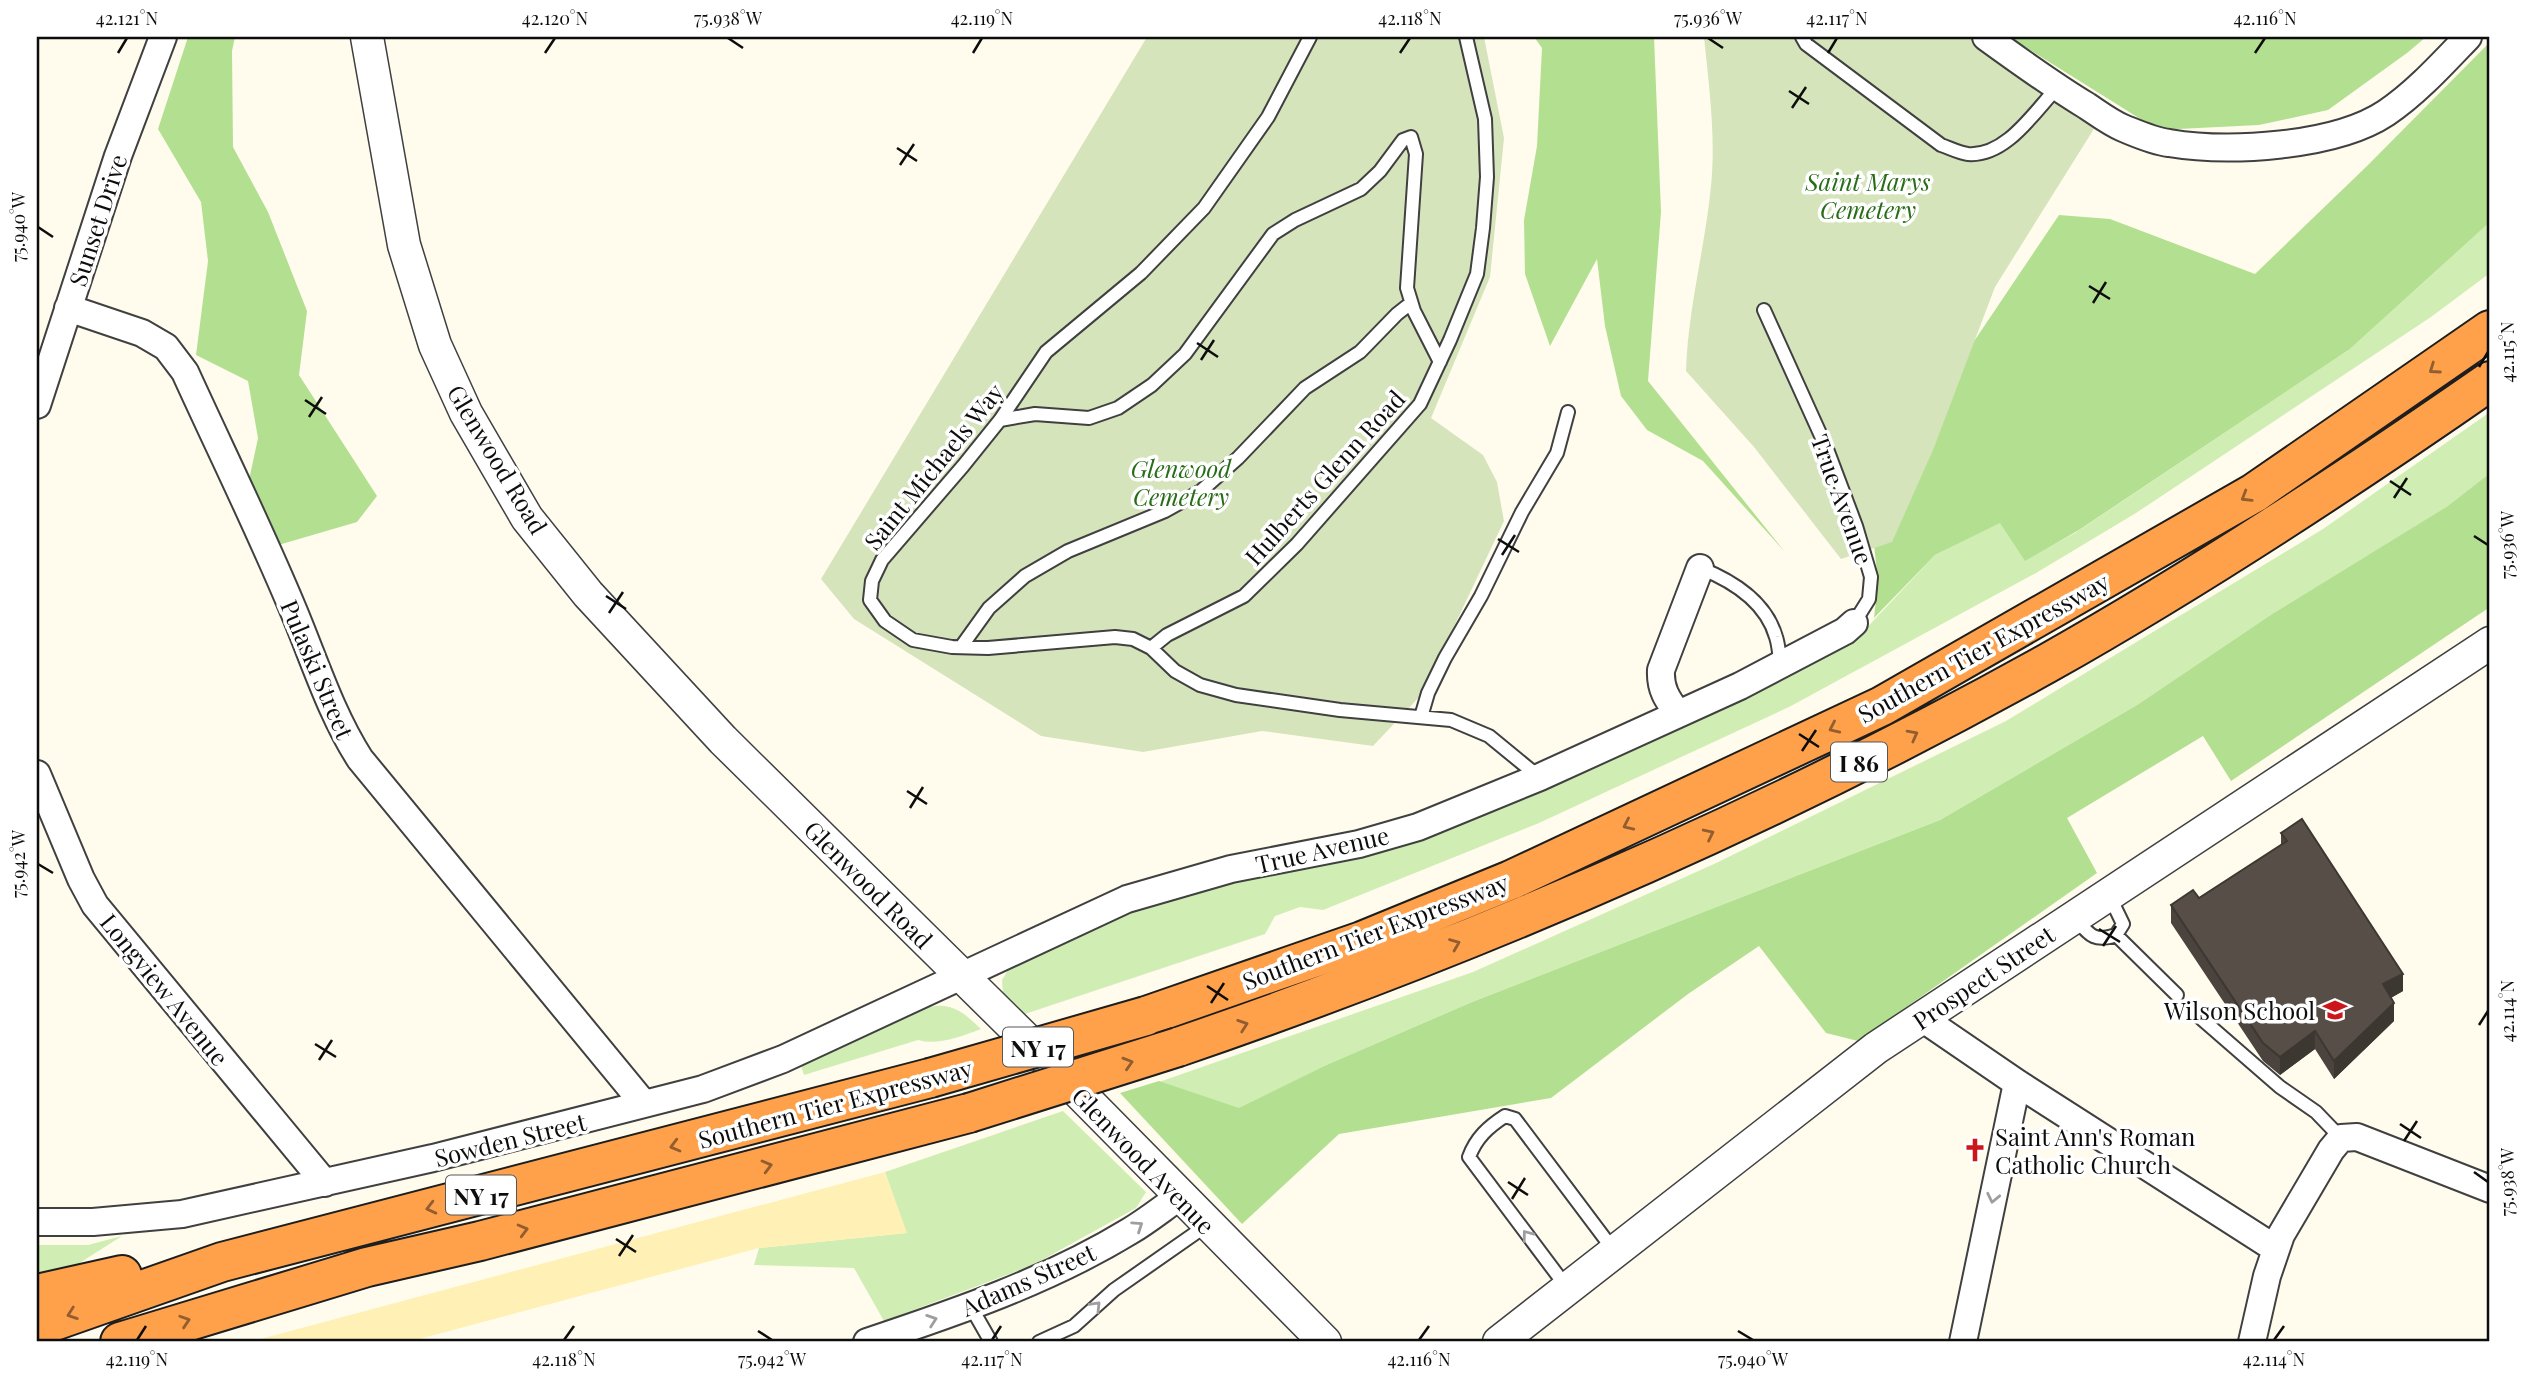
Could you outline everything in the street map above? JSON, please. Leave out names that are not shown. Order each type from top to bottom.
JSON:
[{"type":"highway","name":"Southern Tier Expressway","points":[[37,1326],[222,1262],[930,1078],[1146,1016],[1362,941],[1511,880],[1882,706],[2254,493],[2490,330]]},
{"type":"highway","name":"Southern Tier Expressway","points":[[120,1342],[367,1266],[494,1237],[970,1113],[1178,1047],[1314,1000],[1538,912],[1640,868],[1894,745],[2046,664],[2185,582],[2358,473],[2490,381]]},
{"type":"highway","points":[[37,1294],[115,1275],[222,1262]]},
{"type":"street","name":"Sunset Drive","points":[[37,405],[118,156],[163,37]]},
{"type":"street","name":"Glenwood Road","points":[[367,37],[404,245],[435,345],[466,413],[527,518],[588,594],[723,740],[963,977]]},
{"type":"street","points":[[1986,37],[2057,88],[2120,127],[2169,143],[2262,146],[2338,134],[2386,113],[2437,69],[2468,37]]},
{"type":"street","name":"Pulaski Street","points":[[68,307],[142,333],[166,346],[185,372],[292,607],[336,719],[354,750],[644,1104]]},
{"type":"street","points":[[1678,714],[1664,695],[1660,682],[1661,670],[1700,568]]},
{"type":"street","name":"True Avenue","points":[[963,977],[1127,900],[1231,869],[1359,844],[1418,827],[1539,777],[1678,714],[1781,665],[1845,631],[1854,623]]},
{"type":"street","name":"Prospect Street","points":[[1499,1342],[1876,1048],[2490,643]]},
{"type":"street","name":"Longview Avenue","points":[[37,774],[81,879],[95,905],[325,1183]]},
{"type":"street","name":"Sowden Street","points":[[37,1222],[93,1222],[182,1214],[433,1158],[703,1089],[783,1059],[963,977]]},
{"type":"street","name":"Glenwood Avenue","points":[[963,977],[1325,1342]]},
{"type":"street","points":[[1922,1017],[2017,1083],[2276,1249]]},
{"type":"street","points":[[1963,1342],[2017,1083]]},
{"type":"street","points":[[2252,1342],[2276,1249],[2294,1214],[2341,1138],[2357,1137],[2490,1189]]},
{"type":"street","name":"Adams Street","points":[[867,1342],[971,1307],[1062,1268],[1131,1231],[1180,1197]]},
{"type":"lane","name":"Saint Michaels Way","points":[[1310,37],[1268,117],[1204,208],[1141,273],[1046,352],[1000,420],[964,466],[882,560],[872,581],[870,600],[885,621],[913,640],[961,648],[988,648],[1115,636],[1133,639],[1151,648],[1175,671],[1200,685],[1236,695],[1340,710],[1451,720],[1489,736],[1539,777]]},
{"type":"lane","name":"Hulberts Glenn Road","points":[[1151,648],[1167,635],[1244,596],[1297,544],[1420,404],[1477,274],[1487,177],[1485,119],[1466,37]]},
{"type":"lane","points":[[1802,37],[1806,44],[1941,145],[1968,154],[1992,150],[2014,135],[2057,88]]},
{"type":"lane","points":[[1000,420],[1035,414],[1089,418],[1118,408],[1152,386],[1185,354],[1273,234],[1295,220],[1361,189],[1380,171],[1403,140],[1411,136],[1416,154],[1407,288],[1411,303],[1440,362]]},
{"type":"lane","points":[[961,648],[989,608],[1025,576],[1068,551],[1165,511],[1201,491],[1246,450],[1305,388],[1360,352],[1411,303]]},
{"type":"lane","name":"True Avenue","points":[[1764,310],[1827,449],[1856,526],[1871,577],[1869,599],[1854,623]]},
{"type":"lane","points":[[1421,717],[1428,693],[1446,658],[1481,596],[1522,512],[1557,453],[1567,412]]},
{"type":"lane","points":[[1700,568],[1719,575],[1751,597],[1766,613],[1776,637],[1781,665]]},
{"type":"lane","points":[[2074,917],[2096,938],[2102,940],[2116,935],[2123,924],[2109,895]]},
{"type":"lane","points":[[2116,935],[2177,995]]},
{"type":"lane","points":[[2196,1014],[2280,1087],[2316,1112],[2341,1138]]},
{"type":"lane","points":[[1568,1290],[1469,1157],[1474,1143],[1491,1125],[1505,1116],[1515,1119],[1615,1252]]},
{"type":"lane","points":[[1039,1342],[1074,1326],[1114,1290],[1207,1225]]},
{"type":"lane","points":[[971,1307],[991,1342]]},
{"type":"green space","points":[[188,37],[235,37],[232,51],[233,147],[268,212],[307,311],[299,375],[377,496],[357,522],[275,546],[249,480],[258,438],[248,381],[196,355],[208,261],[201,202],[158,129]]},
{"type":"green space","name":"Glenwood Cemetery","points":[[1147,37],[1484,37],[1504,138],[1490,277],[1431,418],[1483,455],[1497,482],[1504,521],[1422,694],[1373,746],[1262,731],[1143,752],[1041,736],[854,619],[821,579]]},
{"type":"green space","points":[[1534,37],[1654,37],[1661,212],[1648,381],[1785,552],[1703,461],[1647,430],[1621,396],[1605,326],[1597,259],[1550,346],[1525,274],[1524,220],[1537,146],[1542,48]]},
{"type":"green space","name":"Saint Marys Cemetery","points":[[1704,37],[1976,37],[2097,124],[1995,287],[1933,450],[1892,542],[1841,559],[1754,447],[1686,371],[1712,168],[1711,112]]},
{"type":"green space","points":[[2009,37],[2426,37],[2328,110],[2259,125],[2158,130]]},
{"type":"green space","points":[[2490,42],[2490,222],[2350,349],[2079,530],[2025,561],[2000,523],[1935,555],[1874,618],[1878,581],[1872,527],[1954,371],[2059,215],[2110,219],[2255,274]]},
{"type":"green space","points":[[2490,222],[2490,273],[2431,317],[2136,513],[2036,573],[1789,707],[1539,823],[1323,910],[1300,907],[1275,916],[1265,934],[1025,1014],[1003,993],[1002,980],[1011,965],[1150,901],[1337,860],[1860,635],[1935,555],[2001,522],[2025,560],[2075,533],[2350,349]]},
{"type":"green space","points":[[2490,412],[2490,473],[2449,506],[2272,614],[2137,705],[1940,820],[1472,1002],[1324,1066],[1239,1109],[1159,1082],[1473,972],[1714,864],[2006,721],[2323,529]]},
{"type":"green space","points":[[2490,473],[2490,607],[2231,781],[2203,736],[2067,818],[2097,873],[1858,1041],[1826,1033],[1759,946],[1688,994],[1551,1098],[1339,1134],[1242,1224],[1120,1093],[1159,1081],[1239,1108],[1324,1066],[1472,1002],[1940,820],[2137,705],[2272,614],[2448,506]]},
{"type":"green space","points":[[927,1004],[930,1007],[945,1006],[958,1010],[981,1029],[942,1041],[918,1040],[804,1075],[800,1063]]},
{"type":"green space","points":[[1063,1111],[1146,1192],[1136,1208],[1033,1265],[884,1321],[854,1268],[754,1265],[759,1248],[906,1233],[885,1172]]},
{"type":"green space","points":[[122,1236],[78,1264],[37,1273],[37,1245],[88,1245]]},
{"type":"sand","points":[[885,1172],[907,1233],[759,1248],[408,1342],[249,1342]]},
{"type":"building","points":[[2302,819],[2403,974],[2383,984],[2394,1003],[2334,1061],[2315,1031],[2280,1057],[2263,1043],[2171,905],[2193,890],[2199,898],[2287,841],[2281,833]]},
{"type":"place","name":"Wilson School","points":[[2335,1010]]},
{"type":"place","name":"Saint Ann's Roman Catholic Church","points":[[1975,1150]]}]
